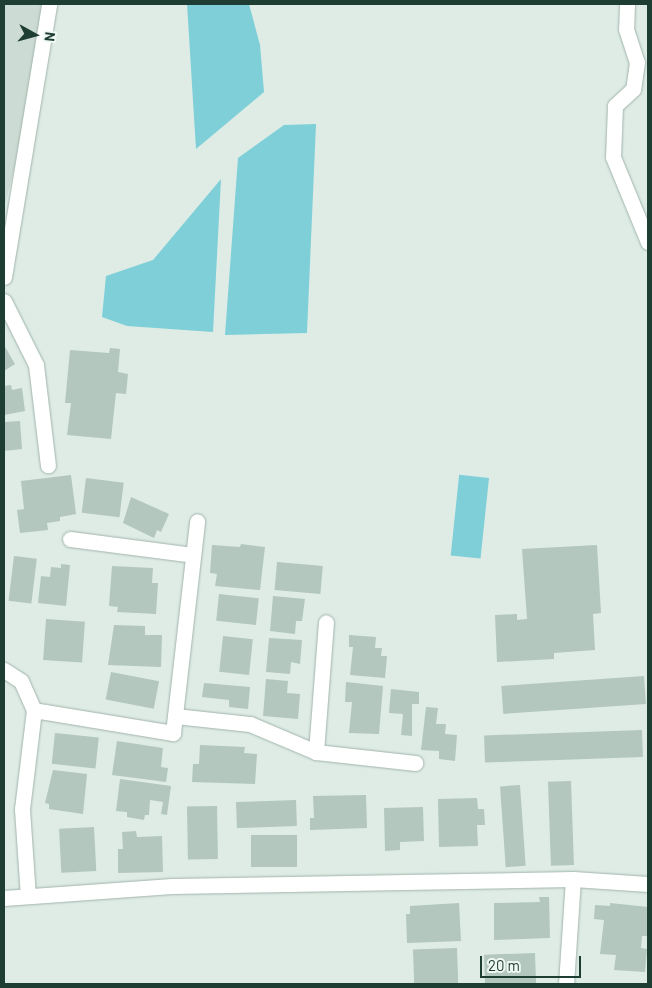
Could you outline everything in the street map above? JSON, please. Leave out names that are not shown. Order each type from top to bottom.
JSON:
[{"type":"street","points":[[4,277],[49,4]]},
{"type":"street","points":[[626,4],[626,29],[637,62],[633,89],[615,106],[613,157],[648,242]]},
{"type":"street","points":[[4,301],[36,366],[48,465]]},
{"type":"street","points":[[34,710],[173,733],[197,521]]},
{"type":"street","points":[[70,540],[193,554]]},
{"type":"street","points":[[316,752],[326,622]]},
{"type":"street","points":[[4,670],[21,681],[34,710],[22,810],[28,896]]},
{"type":"street","points":[[175,716],[250,724],[316,752],[415,763]]},
{"type":"street","points":[[566,984],[573,880]]},
{"type":"street","points":[[4,898],[172,886],[573,880],[648,884]]},
{"type":"shaded area","points":[[4,4],[43,4],[30,105],[4,209]]},
{"type":"water","points":[[187,4],[249,4],[260,45],[264,92],[196,149]]},
{"type":"water","points":[[316,124],[307,333],[225,335],[238,158],[284,125]]},
{"type":"water","points":[[221,179],[213,332],[127,326],[102,317],[106,276],[153,260]]},
{"type":"water","points":[[459,475],[489,478],[481,559],[451,555]]},
{"type":"building","points":[[4,345],[15,364],[4,371]]},
{"type":"building","points":[[110,348],[120,349],[118,372],[128,374],[126,394],[116,393],[111,439],[67,435],[71,403],[65,403],[70,350],[109,353]]},
{"type":"building","points":[[11,385],[12,390],[22,388],[25,411],[4,415],[4,386]]},
{"type":"building","points":[[20,421],[22,449],[4,451],[4,422]]},
{"type":"building","points":[[71,475],[76,514],[60,517],[60,521],[47,523],[48,530],[20,533],[17,510],[24,509],[21,481]]},
{"type":"building","points":[[86,478],[124,483],[119,517],[82,513]]},
{"type":"building","points":[[131,497],[169,514],[161,532],[157,530],[154,538],[123,523]]},
{"type":"building","points":[[241,544],[265,547],[260,590],[215,586],[217,574],[210,573],[212,545],[240,547]]},
{"type":"building","points":[[597,545],[601,613],[593,614],[595,650],[554,653],[554,659],[497,662],[495,615],[517,614],[517,620],[527,619],[522,549]]},
{"type":"building","points":[[14,556],[37,559],[31,603],[9,601]]},
{"type":"building","points":[[277,562],[323,566],[320,594],[275,590]]},
{"type":"building","points":[[61,564],[70,565],[66,606],[38,603],[41,576],[50,577],[51,567],[61,568]]},
{"type":"building","points":[[112,566],[153,568],[152,583],[158,583],[156,614],[117,612],[118,607],[109,606]]},
{"type":"building","points":[[219,594],[259,598],[256,625],[216,621]]},
{"type":"building","points":[[273,596],[305,599],[302,621],[296,621],[295,634],[270,631]]},
{"type":"building","points":[[46,619],[85,622],[82,663],[43,660]]},
{"type":"building","points":[[114,625],[145,626],[145,635],[162,635],[161,667],[108,665]]},
{"type":"building","points":[[349,635],[376,637],[375,648],[382,648],[381,656],[387,656],[385,678],[350,675],[353,647],[349,647]]},
{"type":"building","points":[[223,636],[253,639],[249,675],[219,672]]},
{"type":"building","points":[[269,638],[302,640],[300,664],[291,662],[290,674],[266,672]]},
{"type":"building","points":[[111,672],[159,681],[154,709],[106,699]]},
{"type":"building","points":[[644,676],[646,704],[503,714],[501,686]]},
{"type":"building","points":[[266,679],[288,681],[287,693],[300,694],[298,719],[263,716]]},
{"type":"building","points":[[346,682],[383,686],[379,734],[349,733],[352,702],[345,702]]},
{"type":"building","points":[[204,683],[250,687],[248,709],[229,707],[229,700],[202,697]]},
{"type":"building","points":[[391,689],[419,692],[419,704],[412,704],[412,736],[401,735],[403,714],[389,713]]},
{"type":"building","points":[[426,707],[438,708],[436,724],[446,724],[445,734],[457,735],[455,761],[439,759],[439,751],[421,750]]},
{"type":"building","points":[[642,730],[643,757],[485,762],[484,736]]},
{"type":"building","points":[[55,733],[99,738],[96,768],[52,764]]},
{"type":"building","points":[[117,741],[163,748],[161,767],[168,768],[166,782],[112,775]]},
{"type":"building","points":[[200,745],[245,747],[244,753],[257,754],[255,784],[192,782],[193,764],[199,764]]},
{"type":"building","points":[[53,770],[87,774],[83,814],[49,809],[49,804],[45,803]]},
{"type":"building","points":[[120,779],[171,786],[167,815],[161,814],[163,802],[150,800],[149,815],[145,815],[144,820],[127,817],[127,812],[116,811]]},
{"type":"building","points":[[571,781],[574,865],[551,866],[548,782]]},
{"type":"building","points":[[520,785],[526,866],[506,867],[500,786]]},
{"type":"building","points":[[366,795],[367,828],[310,830],[310,818],[314,818],[313,796]]},
{"type":"building","points":[[477,798],[478,809],[484,809],[485,825],[477,825],[478,846],[439,847],[438,799]]},
{"type":"building","points":[[296,800],[297,826],[237,828],[236,802]]},
{"type":"building","points":[[217,806],[218,859],[188,860],[187,807]]},
{"type":"building","points":[[423,807],[424,841],[400,842],[400,850],[385,851],[384,808]]},
{"type":"building","points":[[94,827],[96,871],[61,873],[59,829]]},
{"type":"building","points":[[136,831],[137,837],[162,836],[163,872],[118,873],[118,849],[123,849],[122,832]]},
{"type":"building","points":[[251,835],[297,835],[297,867],[251,867]]},
{"type":"building","points":[[539,897],[549,897],[550,938],[494,940],[494,903],[540,902]]},
{"type":"building","points":[[459,903],[461,941],[407,943],[406,914],[410,914],[410,906]]},
{"type":"building","points":[[610,903],[648,907],[648,936],[642,936],[641,948],[647,949],[645,972],[614,970],[616,955],[600,954],[604,920],[594,919],[595,905],[610,906]]},
{"type":"building","points":[[457,948],[458,984],[414,984],[413,950]]},
{"type":"building","points":[[535,953],[536,984],[485,984],[484,955]]}]
